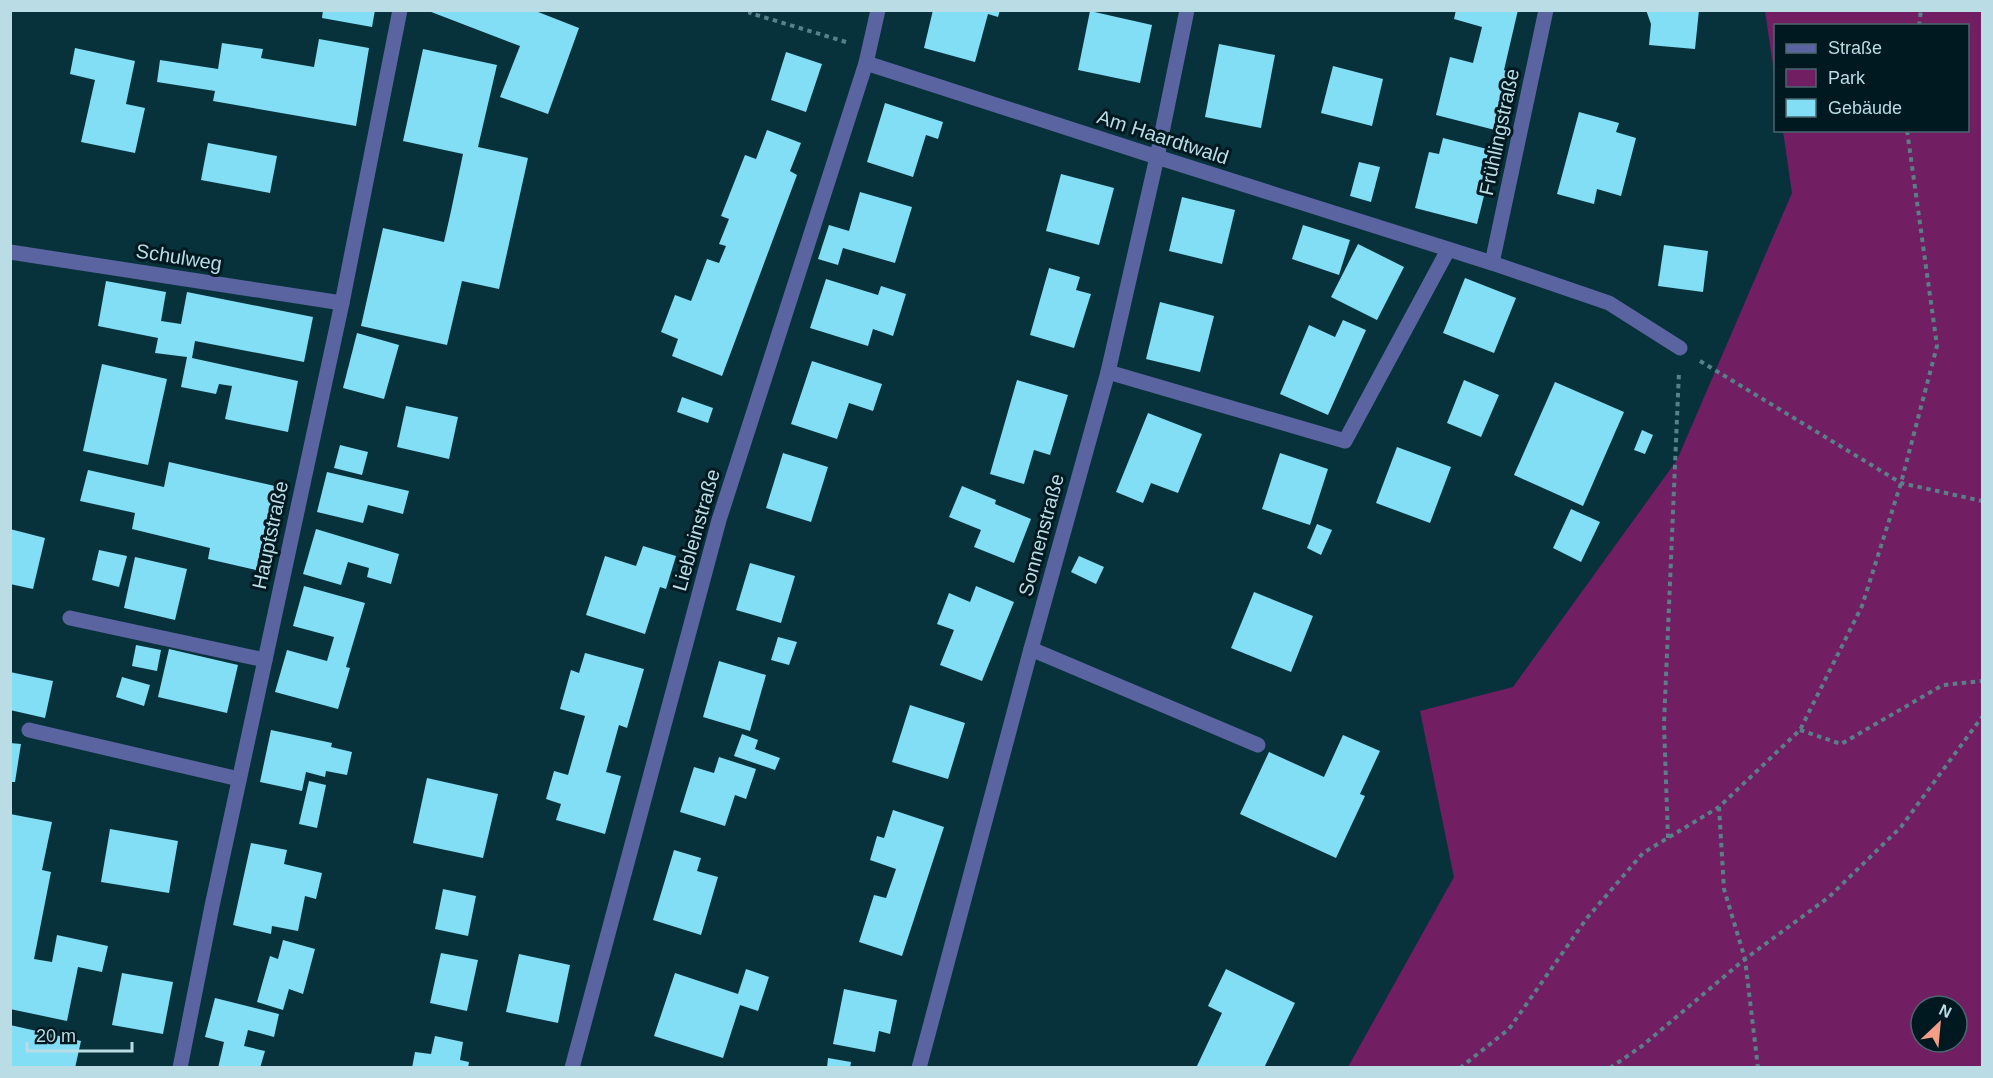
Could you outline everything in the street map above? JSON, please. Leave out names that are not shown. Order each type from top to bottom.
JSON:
[{"type":"street","name":"Hauptstraße","points":[[180,1068],[239,779],[342,303],[400,10]]},
{"type":"street","name":"Liebleinstraße","points":[[572,1068],[718,520],[868,56],[878,10]]},
{"type":"street","name":"Sonnenstraße","points":[[919,1068],[1108,372],[1187,10]]},
{"type":"street","name":"Frühlingstraße","points":[[1492,263],[1546,10]]},
{"type":"street","name":"Am Haardtwald","points":[[868,56],[1156,157],[1492,263],[1609,303],[1680,348]]},
{"type":"street","points":[[1108,372],[1346,441],[1448,250]]},
{"type":"street","name":"Schulweg","points":[[10,252],[342,303]]},
{"type":"street","points":[[70,618],[265,660]]},
{"type":"street","points":[[1031,649],[1258,745]]},
{"type":"street","points":[[29,730],[239,779]]},
{"type":"path","points":[[751,10],[750,14],[868,56]]},
{"type":"path","points":[[1460,1068],[1509,1029],[1587,918],[1643,853],[1719,807],[1800,730],[1862,606],[1901,483],[1937,346],[1907,132]]},
{"type":"path","points":[[1668,838],[1664,724],[1680,348],[1901,483],[1983,501]]},
{"type":"path","points":[[1800,730],[1841,744],[1942,685],[1983,681]]},
{"type":"path","points":[[1610,1068],[1642,1046],[1745,959],[1829,897],[1901,827],[1983,717]]},
{"type":"path","points":[[1719,807],[1724,889],[1745,959],[1758,1068]]},
{"type":"green space","points":[[1765,11],[1982,11],[1982,1067],[1348,1067],[1454,877],[1420,711],[1513,687],[1677,460],[1792,193],[1783,132],[1969,132],[1969,24],[1774,24],[1774,72]]},
{"type":"building","points":[[323,10],[375,10],[372,27],[322,18]]},
{"type":"building","points":[[426,10],[533,10],[579,28],[548,114],[500,97],[520,46]]},
{"type":"building","points":[[933,10],[1000,10],[998,17],[988,14],[975,62],[924,48]]},
{"type":"building","points":[[1456,10],[1518,10],[1504,70],[1509,72],[1495,130],[1436,115],[1450,57],[1473,63],[1482,27],[1454,19]]},
{"type":"building","points":[[1646,10],[1699,10],[1695,49],[1649,45],[1651,24]]},
{"type":"building","points":[[1090,11],[1152,25],[1140,83],[1078,70]]},
{"type":"building","points":[[319,39],[369,48],[356,126],[213,101],[215,91],[157,82],[160,60],[218,69],[222,43],[263,49],[261,58],[314,67]]},
{"type":"building","points":[[1219,44],[1275,55],[1261,128],[1205,117]]},
{"type":"building","points":[[75,48],[135,61],[126,104],[145,108],[135,153],[81,142],[95,80],[70,74]]},
{"type":"building","points":[[423,49],[497,65],[478,147],[528,158],[499,289],[462,281],[447,345],[361,326],[383,228],[444,242],[451,211],[463,154],[403,141]]},
{"type":"building","points":[[786,52],[822,64],[806,112],[771,100]]},
{"type":"building","points":[[1333,66],[1383,79],[1372,126],[1321,113]]},
{"type":"building","points":[[885,103],[943,122],[938,139],[926,135],[913,177],[867,162]]},
{"type":"building","points":[[1579,112],[1619,123],[1616,132],[1636,138],[1621,196],[1597,189],[1594,204],[1557,194]]},
{"type":"building","points":[[767,130],[801,143],[790,171],[797,175],[722,376],[672,356],[678,339],[661,332],[675,295],[691,301],[707,259],[719,263],[726,246],[719,244],[729,219],[721,216],[745,155],[756,159]]},
{"type":"building","points":[[1443,138],[1495,151],[1477,224],[1415,208],[1429,152],[1439,154]]},
{"type":"building","points":[[208,143],[277,156],[270,193],[201,180]]},
{"type":"building","points":[[1359,162],[1380,167],[1371,202],[1350,196]]},
{"type":"building","points":[[1061,174],[1114,188],[1099,245],[1046,231]]},
{"type":"building","points":[[860,192],[912,207],[895,263],[843,248],[838,265],[818,259],[829,225],[849,231]]},
{"type":"building","points":[[1182,197],[1235,210],[1222,264],[1169,251]]},
{"type":"building","points":[[1303,225],[1350,240],[1339,275],[1292,259]]},
{"type":"building","points":[[1358,244],[1404,267],[1377,320],[1331,297]]},
{"type":"building","points":[[1664,245],[1708,251],[1703,292],[1658,286]]},
{"type":"building","points":[[1049,268],[1080,277],[1076,290],[1091,294],[1074,348],[1030,335]]},
{"type":"building","points":[[1465,278],[1516,298],[1494,353],[1443,333]]},
{"type":"building","points":[[826,279],[878,295],[881,286],[906,294],[893,336],[873,329],[868,346],[810,328]]},
{"type":"building","points":[[106,281],[166,292],[161,321],[181,324],[187,292],[313,317],[304,362],[195,341],[192,358],[298,381],[288,432],[225,419],[232,386],[219,384],[216,394],[181,387],[187,357],[155,353],[158,338],[98,326]]},
{"type":"building","points":[[1160,302],[1214,316],[1200,372],[1146,359]]},
{"type":"building","points":[[1343,320],[1366,330],[1328,415],[1280,394],[1309,325],[1335,337]]},
{"type":"building","points":[[357,333],[399,345],[384,399],[343,388]]},
{"type":"building","points":[[812,361],[882,384],[873,411],[849,403],[837,439],[791,424]]},
{"type":"building","points":[[102,364],[167,379],[148,465],[83,451]]},
{"type":"building","points":[[1017,380],[1068,395],[1050,455],[1034,450],[1024,484],[990,474]]},
{"type":"building","points":[[1464,380],[1499,395],[1481,437],[1447,423]]},
{"type":"building","points":[[1555,382],[1624,412],[1583,506],[1514,475]]},
{"type":"building","points":[[682,397],[713,408],[708,423],[677,412]]},
{"type":"building","points":[[406,406],[458,417],[449,459],[397,447]]},
{"type":"building","points":[[1148,413],[1202,434],[1178,493],[1151,483],[1143,503],[1116,492]]},
{"type":"building","points":[[1642,430],[1653,435],[1645,454],[1634,450]]},
{"type":"building","points":[[340,445],[368,452],[362,475],[334,468]]},
{"type":"building","points":[[1397,447],[1451,467],[1430,523],[1376,503]]},
{"type":"building","points":[[783,453],[828,467],[811,522],[766,508]]},
{"type":"building","points":[[1280,453],[1328,469],[1310,525],[1262,509]]},
{"type":"building","points":[[169,462],[275,486],[256,570],[208,559],[210,548],[132,529],[135,513],[80,501],[88,470],[164,487]]},
{"type":"building","points":[[327,472],[409,491],[403,514],[368,505],[363,523],[317,512]]},
{"type":"building","points":[[962,486],[996,500],[995,504],[1031,519],[1014,563],[974,547],[981,530],[949,517]]},
{"type":"building","points":[[1571,509],[1600,522],[1581,562],[1553,548]]},
{"type":"building","points":[[1317,524],[1332,530],[1321,555],[1307,548]]},
{"type":"building","points":[[10,529],[45,538],[33,589],[10,584]]},
{"type":"building","points":[[316,529],[399,554],[391,584],[367,577],[369,568],[348,562],[341,585],[303,574]]},
{"type":"building","points":[[643,546],[676,556],[666,589],[660,587],[645,634],[586,615],[605,556],[636,566]]},
{"type":"building","points":[[99,550],[127,556],[119,587],[92,580]]},
{"type":"building","points":[[1079,556],[1104,567],[1096,584],[1071,572]]},
{"type":"building","points":[[135,557],[187,569],[175,620],[124,608]]},
{"type":"building","points":[[750,563],[795,576],[781,623],[736,610]]},
{"type":"building","points":[[304,586],[365,603],[346,667],[350,668],[338,709],[275,692],[287,650],[327,661],[334,637],[293,626]]},
{"type":"building","points":[[976,586],[1014,602],[982,681],[940,665],[954,630],[937,624],[949,593],[970,602]]},
{"type":"building","points":[[1254,592],[1313,616],[1291,672],[1231,648]]},
{"type":"building","points":[[778,637],[797,642],[789,665],[771,660]]},
{"type":"building","points":[[136,645],[161,650],[157,671],[132,666]]},
{"type":"building","points":[[169,649],[238,665],[227,713],[158,697]]},
{"type":"building","points":[[585,653],[644,669],[627,728],[619,725],[606,772],[621,776],[605,834],[556,820],[561,804],[546,799],[554,771],[568,775],[585,716],[560,709],[571,670],[579,673]]},
{"type":"building","points":[[719,661],[766,675],[750,731],[703,717]]},
{"type":"building","points":[[10,672],[53,681],[45,718],[10,710]]},
{"type":"building","points":[[122,677],[150,685],[144,706],[116,697]]},
{"type":"building","points":[[910,705],[965,723],[948,779],[892,762]]},
{"type":"building","points":[[271,730],[332,743],[331,747],[352,752],[347,775],[326,771],[325,777],[306,772],[302,791],[260,782]]},
{"type":"building","points":[[742,734],[758,740],[755,749],[780,758],[775,770],[734,756]]},
{"type":"building","points":[[1343,735],[1380,751],[1360,794],[1365,796],[1336,858],[1240,814],[1269,752],[1324,777]]},
{"type":"building","points":[[10,743],[21,744],[15,782],[10,782]]},
{"type":"building","points":[[719,757],[756,769],[746,799],[735,795],[725,826],[680,812],[694,767],[714,773]]},
{"type":"building","points":[[427,778],[498,794],[483,858],[413,843]]},
{"type":"building","points":[[309,781],[326,785],[317,828],[299,824]]},
{"type":"building","points":[[893,810],[944,827],[902,956],[859,942],[874,895],[886,898],[896,869],[870,860],[877,836],[884,838]]},
{"type":"building","points":[[10,814],[52,822],[42,870],[51,872],[34,959],[52,962],[57,935],[108,946],[102,972],[78,967],[67,1021],[10,1009]]},
{"type":"building","points":[[110,829],[178,841],[169,893],[101,882]]},
{"type":"building","points":[[251,843],[287,850],[284,864],[322,873],[316,899],[305,896],[298,931],[272,926],[271,934],[233,925]]},
{"type":"building","points":[[674,850],[701,858],[697,871],[718,877],[701,935],[653,920]]},
{"type":"building","points":[[443,889],[476,896],[468,936],[435,929]]},
{"type":"building","points":[[283,940],[315,949],[303,994],[289,989],[283,1010],[257,1002],[270,956],[278,959]]},
{"type":"building","points":[[441,953],[478,960],[467,1011],[430,1003]]},
{"type":"building","points":[[519,954],[570,965],[558,1023],[506,1012]]},
{"type":"building","points":[[746,969],[769,977],[758,1011],[740,1005],[723,1058],[654,1036],[675,973],[738,994]]},
{"type":"building","points":[[1226,969],[1295,1003],[1264,1068],[1196,1068],[1222,1013],[1208,1006]]},
{"type":"building","points":[[122,973],[173,982],[163,1034],[112,1025]]},
{"type":"building","points":[[844,989],[897,1000],[890,1034],[879,1031],[875,1052],[833,1044]]},
{"type":"building","points":[[215,998],[279,1014],[274,1037],[248,1030],[244,1046],[265,1051],[260,1068],[218,1068],[224,1042],[205,1037]]},
{"type":"building","points":[[10,1025],[81,1041],[75,1068],[10,1068]]},
{"type":"building","points":[[435,1036],[463,1042],[460,1060],[469,1062],[468,1068],[412,1068],[415,1052],[431,1054]]},
{"type":"building","points":[[828,1058],[851,1062],[850,1068],[827,1068]]}]
